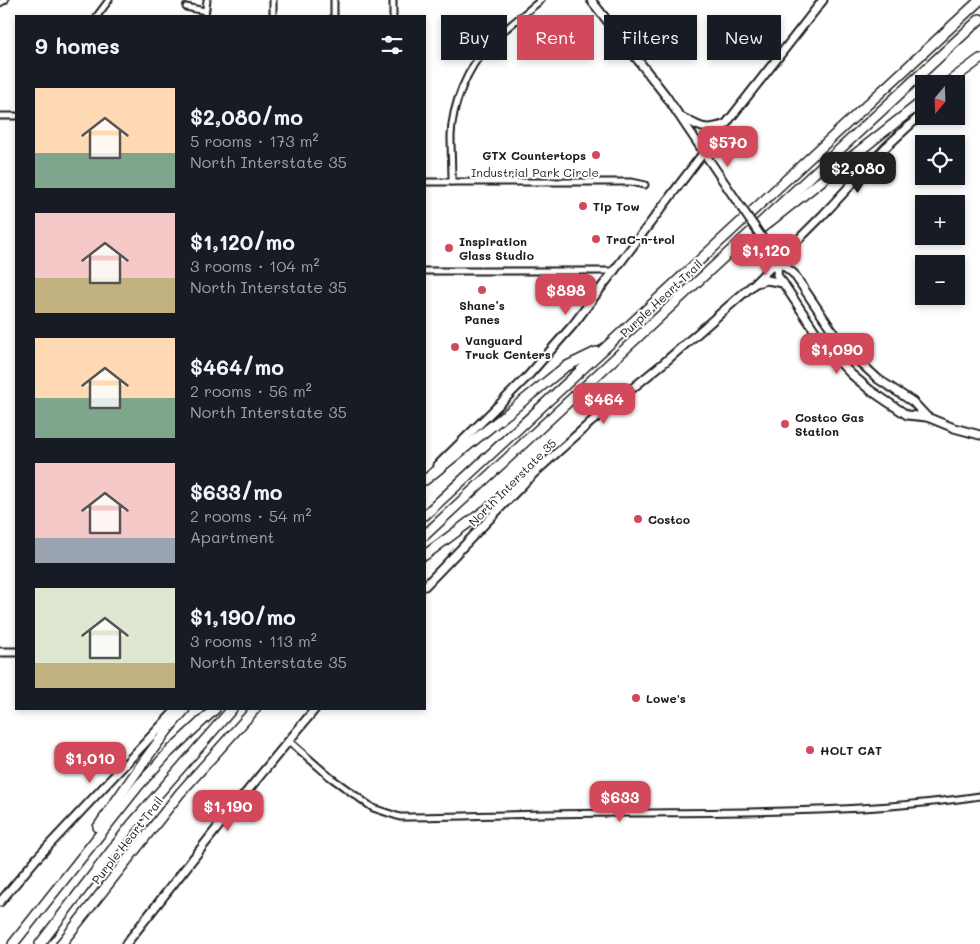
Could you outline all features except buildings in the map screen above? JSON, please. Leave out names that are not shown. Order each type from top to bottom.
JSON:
[{"type":"highway","name":"Purple Heart Trail","points":[[426,514],[980,0]]},
{"type":"highway","name":"Purple Heart Trail","points":[[426,534],[980,19]]},
{"type":"highway","points":[[958,75],[980,59]]},
{"type":"highway","points":[[732,249],[770,222],[915,107]]},
{"type":"highway","points":[[426,478],[566,367],[603,349]]},
{"type":"highway","points":[[426,555],[530,477]]},
{"type":"highway","points":[[69,871],[138,769],[184,710]]},
{"type":"highway","points":[[13,944],[69,871],[150,772],[214,710]]},
{"type":"highway","name":"Purple Heart Trail","points":[[40,944],[132,824],[231,710]]},
{"type":"highway","name":"Purple Heart Trail","points":[[61,944],[180,793],[255,710]]},
{"type":"main road","points":[[591,0],[680,116],[778,261],[794,274],[838,339],[878,378],[913,402],[927,417]]},
{"type":"main road","points":[[426,478],[528,376],[573,325],[704,152],[823,0]]},
{"type":"main road","points":[[963,75],[980,59]]},
{"type":"main road","points":[[680,116],[706,129],[727,124]]},
{"type":"main road","name":"North Interstate 35","points":[[426,585],[530,477],[591,422],[666,361],[754,284],[886,147],[915,120]]},
{"type":"main road","points":[[778,261],[777,275],[782,283],[816,333],[851,374],[890,405],[907,415],[927,417],[954,428],[980,435]]},
{"type":"main road","points":[[754,284],[767,280],[782,283]]},
{"type":"main road","points":[[0,652],[15,652]]},
{"type":"main road","points":[[0,902],[22,875],[117,771],[176,710]]},
{"type":"main road","points":[[126,944],[288,741],[315,710]]},
{"type":"street","points":[[0,3],[6,0]]},
{"type":"street","points":[[98,15],[110,0]]},
{"type":"street","points":[[186,7],[205,13],[207,0]]},
{"type":"street","points":[[273,0],[273,15]]},
{"type":"street","points":[[334,0],[334,15]]},
{"type":"street","points":[[393,15],[394,0]]},
{"type":"street","points":[[452,182],[451,135],[455,110],[465,82],[488,46],[541,0]]},
{"type":"street","points":[[0,116],[15,116]]},
{"type":"street","name":"Industrial Park Circle","points":[[426,182],[631,182],[645,185]]},
{"type":"street","points":[[426,272],[615,271]]},
{"type":"street","points":[[288,741],[330,777],[373,808],[400,817],[853,809],[941,802],[980,796]]},
{"type":"place","name":"GTX Countertops","points":[[596,155]]},
{"type":"place","name":"Tip Tow","points":[[583,206]]},
{"type":"place","name":"TraC-n-trol","points":[[596,239]]},
{"type":"place","name":"Inspiration Glass Studio","points":[[449,248]]},
{"type":"place","name":"Shane’s Panes","points":[[482,290]]},
{"type":"place","name":"Vanguard Truck Centers","points":[[455,347]]},
{"type":"place","name":"Costco Gas Station","points":[[785,424]]},
{"type":"place","name":"Costco","points":[[638,519]]},
{"type":"place","name":"Lowe's","points":[[636,698]]},
{"type":"place","name":"HOLT CAT","points":[[810,750]]}]
